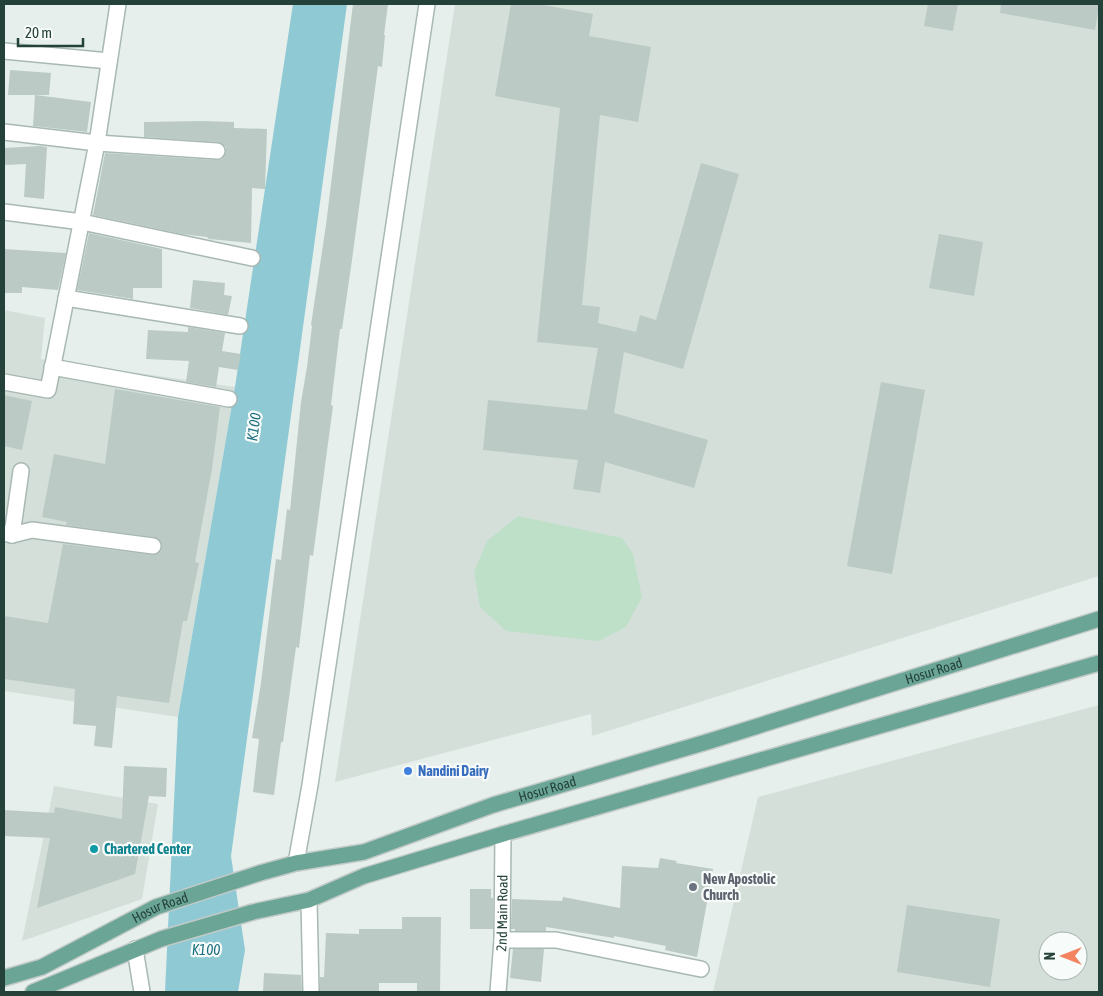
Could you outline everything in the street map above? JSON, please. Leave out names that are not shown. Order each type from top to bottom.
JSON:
[{"type":"main road","name":"Hosur Road","points":[[4,978],[42,967],[156,907],[296,863],[364,852],[493,805],[710,741],[1099,619]]},
{"type":"main road","name":"Hosur Road","points":[[33,992],[161,939],[253,912],[309,900],[364,876],[503,834],[1099,663]]},
{"type":"street","points":[[4,382],[48,390],[97,143],[118,4]]},
{"type":"street","points":[[296,863],[314,755],[426,4]]},
{"type":"street","points":[[4,52],[109,60]]},
{"type":"street","points":[[4,132],[97,143],[217,151]]},
{"type":"street","points":[[4,212],[82,222],[252,258]]},
{"type":"street","points":[[66,298],[240,326]]},
{"type":"street","points":[[52,366],[229,399]]},
{"type":"street","points":[[21,471],[8,534],[32,530],[153,546]]},
{"type":"street","name":"2nd Main Road","points":[[498,992],[502,940],[503,834]]},
{"type":"street","points":[[309,900],[311,992]]},
{"type":"street","points":[[502,940],[556,940],[701,969]]},
{"type":"street","points":[[135,949],[142,992]]},
{"type":"shaded area","points":[[455,4],[1099,4],[1099,576],[592,736],[591,714],[335,782]]},
{"type":"shaded area","points":[[4,310],[45,318],[41,359],[235,387],[178,717],[4,691]]},
{"type":"shaded area","points":[[1099,705],[1099,992],[713,992],[758,797]]},
{"type":"shaded area","points":[[54,786],[158,804],[142,899],[22,941]]},
{"type":"green space","points":[[518,516],[622,538],[633,554],[642,597],[626,627],[599,641],[506,631],[480,607],[474,572],[487,541]]},
{"type":"water","name":"K100","points":[[293,4],[347,4],[231,856],[245,950],[238,992],[165,992],[178,717],[235,387]]},
{"type":"building","points":[[353,4],[388,4],[382,67],[378,66],[352,260],[342,329],[340,329],[331,405],[333,406],[313,556],[310,555],[299,648],[296,647],[274,795],[253,792],[259,739],[252,738],[261,683],[276,559],[281,560],[287,509],[290,510],[301,402],[326,225]]},
{"type":"building","points":[[511,4],[538,4],[593,14],[589,36],[651,47],[638,122],[600,115],[582,305],[600,307],[598,323],[636,332],[640,315],[656,320],[701,163],[739,174],[683,369],[624,352],[614,413],[708,440],[694,488],[605,462],[600,493],[573,489],[578,460],[483,450],[488,400],[587,410],[598,348],[537,342],[560,108],[495,96]]},
{"type":"building","points":[[928,4],[958,4],[953,31],[924,26]]},
{"type":"building","points":[[1001,4],[1099,4],[1099,6],[1095,30],[1000,13]]},
{"type":"building","points":[[10,70],[51,73],[49,95],[8,95]]},
{"type":"building","points":[[35,95],[91,102],[87,132],[33,126]]},
{"type":"building","points":[[144,122],[234,122],[234,128],[267,129],[265,189],[252,188],[251,243],[209,239],[207,237],[182,234],[93,215],[105,153],[222,159],[226,152],[226,147],[218,142],[144,137]]},
{"type":"building","points":[[47,147],[44,199],[24,197],[26,164],[4,165],[4,148]]},
{"type":"building","points":[[89,233],[162,249],[162,288],[133,288],[133,299],[77,290]]},
{"type":"building","points":[[939,234],[983,242],[974,296],[929,288]]},
{"type":"building","points":[[4,249],[66,253],[58,290],[22,287],[22,293],[4,293]]},
{"type":"building","points":[[193,280],[225,283],[224,295],[232,296],[228,315],[190,308]]},
{"type":"building","points":[[188,327],[225,333],[222,351],[241,354],[238,370],[219,367],[216,387],[186,382],[189,361],[146,359],[148,330],[188,332]]},
{"type":"building","points":[[881,382],[925,390],[892,574],[847,566]]},
{"type":"building","points":[[115,389],[220,407],[212,469],[195,562],[199,563],[187,621],[183,621],[169,703],[117,696],[112,748],[94,746],[96,726],[73,724],[75,689],[4,679],[4,616],[48,623],[63,544],[152,555],[161,551],[161,542],[154,537],[66,525],[67,522],[42,517],[54,454],[105,464]]},
{"type":"building","points":[[4,395],[32,401],[22,450],[4,446]]},
{"type":"building","name":"Chartered Center","points":[[124,766],[167,768],[166,797],[149,796],[135,874],[37,908],[50,838],[4,836],[4,810],[54,813],[55,807],[122,819]]},
{"type":"building","points":[[660,858],[677,861],[676,863],[713,869],[697,957],[665,950],[666,946],[614,936],[614,938],[546,927],[546,931],[515,931],[515,929],[511,929],[512,899],[562,901],[563,897],[620,908],[622,866],[658,868]]},
{"type":"building","points":[[470,889],[491,889],[491,898],[493,898],[493,929],[470,929]]},
{"type":"building","points":[[907,905],[1000,919],[990,987],[897,972]]},
{"type":"building","points":[[402,917],[441,917],[440,992],[417,992],[417,983],[379,983],[379,992],[320,992],[320,977],[324,977],[326,933],[359,934],[359,929],[402,929]]},
{"type":"building","points":[[513,949],[544,949],[541,982],[510,978]]},
{"type":"building","points":[[264,973],[301,975],[302,992],[263,992]]},
{"type":"place","name":"Nandini Dairy","points":[[408,771]]},
{"type":"place","name":"Chartered Center","points":[[94,849]]},
{"type":"place","name":"New Apostolic Church","points":[[693,887]]}]
